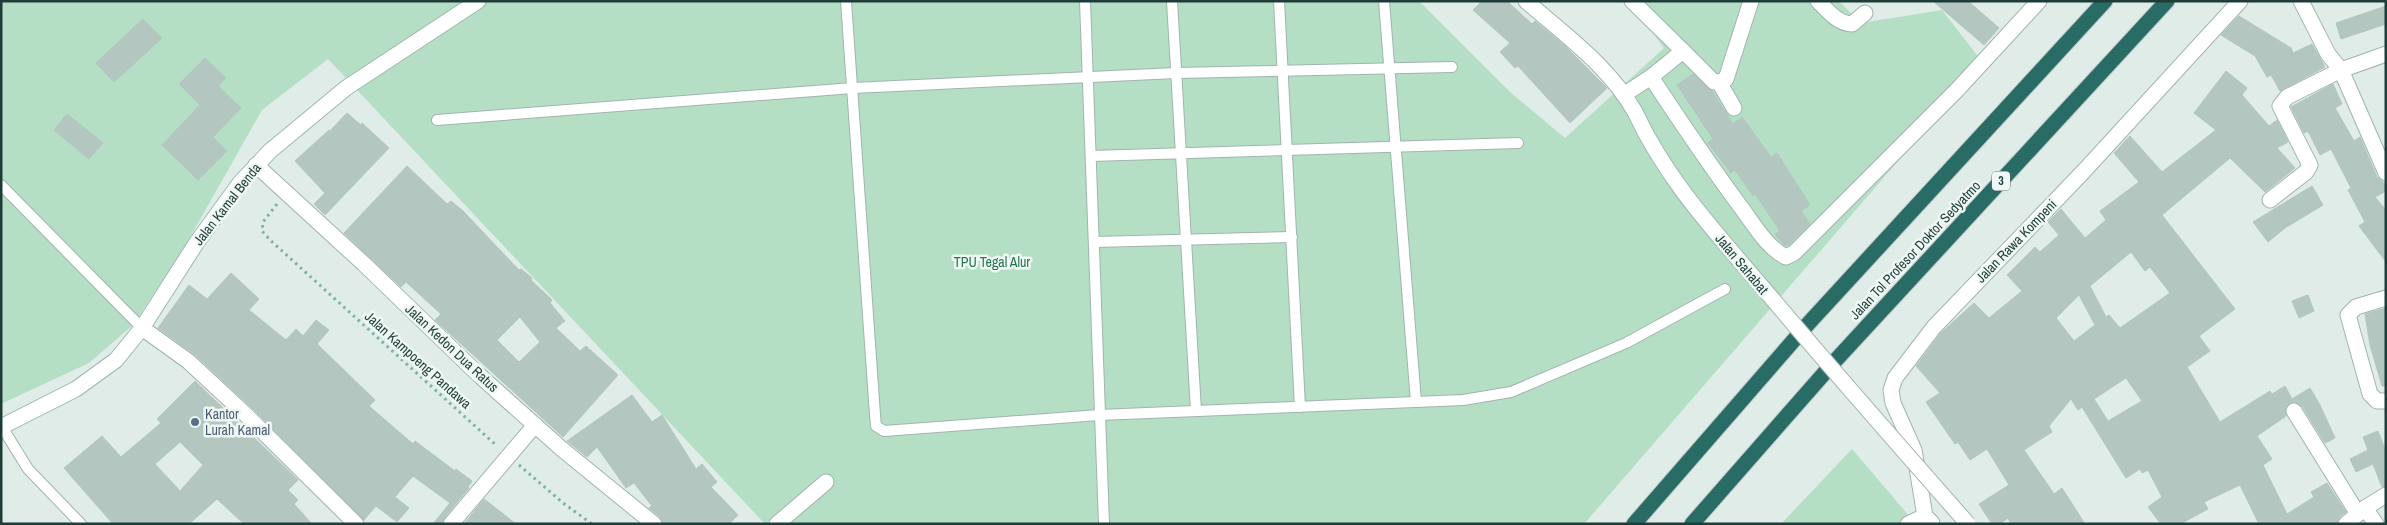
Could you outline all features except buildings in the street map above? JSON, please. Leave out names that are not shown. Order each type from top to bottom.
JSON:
[{"type":"highway","name":"Jalan Tol Profesor Doktor Sedyatmo","points":[[1634,524],[1807,325],[2105,1]]},
{"type":"highway","name":"Jalan Tol Profesor Doktor Sedyatmo","points":[[1692,524],[1835,361],[2166,1]]},
{"type":"street","name":"Jalan Kamal Benda","points":[[2,427],[76,389],[116,360],[196,242],[256,165],[346,88],[478,1]]},
{"type":"street","name":"Jalan Sahabat","points":[[1526,1],[1603,68],[1625,94],[1650,145],[1682,193],[1848,388],[1968,524]]},
{"type":"street","points":[[1632,1],[1714,82],[1719,82],[1728,76],[1751,1]]},
{"type":"street","points":[[1818,1],[1838,20],[1847,24],[1852,24],[1865,13]]},
{"type":"street","points":[[1652,77],[1705,158],[1756,228],[1777,253],[1786,256],[1794,253],[1958,90],[2039,1]]},
{"type":"street","name":"Jalan Rawa Kompeni","points":[[1929,520],[1914,450],[1891,394],[1895,378],[1934,327],[2082,172],[2240,1]]},
{"type":"street","points":[[2301,1],[2328,54],[2341,70],[2386,173]]},
{"type":"street","points":[[1625,94],[1652,77],[1683,51]]},
{"type":"street","points":[[2270,200],[2306,172],[2310,165],[2280,106],[2287,97],[2341,70],[2386,54]]},
{"type":"street","points":[[1719,82],[1734,108]]},
{"type":"street","name":"Jalan Kedon Dua Ratus","points":[[256,165],[364,264],[480,376],[535,425],[654,524]]},
{"type":"street","points":[[2386,298],[2356,307],[2348,315],[2370,394],[2377,401],[2386,401]]},
{"type":"street","points":[[140,326],[195,368],[244,413],[356,524]]},
{"type":"street","points":[[2294,411],[2361,511],[2376,524]]},
{"type":"street","points":[[451,524],[535,425]]},
{"type":"street","points":[[777,524],[826,482]]},
{"type":"street","points":[[2346,524],[2386,494]]},
{"type":"street","points":[[1908,524],[1929,520]]},
{"type":"lane","points":[[846,1],[876,426],[884,431],[896,432],[1099,415],[1463,400],[1512,392],[1626,343],[1725,290]]},
{"type":"lane","points":[[1085,1],[1104,524]]},
{"type":"lane","points":[[1172,1],[1196,411]]},
{"type":"lane","points":[[1279,1],[1300,407]]},
{"type":"lane","points":[[1384,1],[1416,402]]},
{"type":"lane","points":[[437,120],[853,88],[1284,69],[1452,67]]},
{"type":"lane","points":[[1091,156],[1518,143]]},
{"type":"lane","points":[[1,185],[140,326]]},
{"type":"lane","points":[[1094,242],[1292,236]]},
{"type":"lane","points":[[2,427],[28,469],[81,524]]},
{"type":"path","name":"Jalan Kampoeng Pandawa","points":[[279,201],[263,222],[262,231],[270,240],[509,457],[562,503],[592,524]]},
{"type":"green space","name":"TPU Tegal Alur","points":[[1,1],[1419,1],[1510,92],[1565,138],[1664,48],[1629,1],[1839,1],[1861,23],[1942,10],[1983,63],[1584,524],[765,524],[328,59],[262,110],[185,246],[133,325],[89,363],[1,404]]},
{"type":"green space","points":[[1852,449],[1916,524],[1781,524]]},
{"type":"place","name":"Kantor Lurah Kamal","points":[[195,422]]}]
